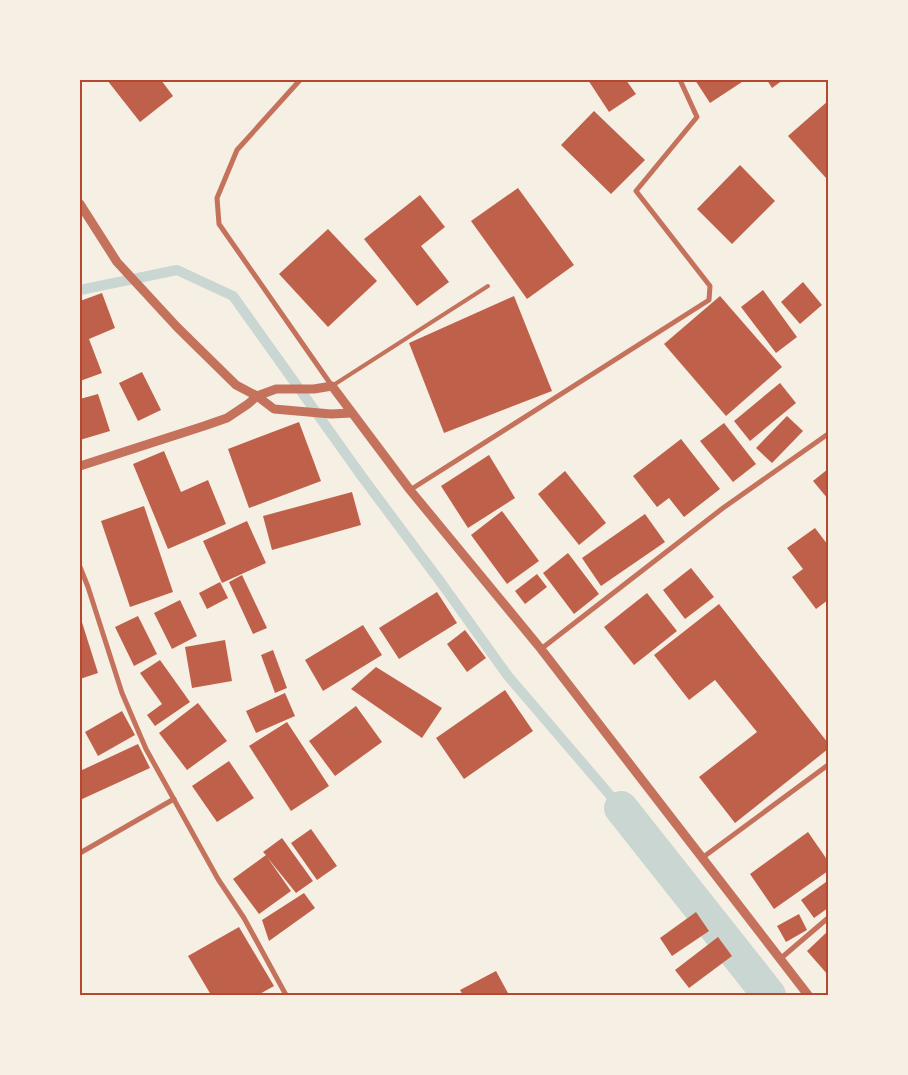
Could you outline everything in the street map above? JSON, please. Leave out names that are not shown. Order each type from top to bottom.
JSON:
[{"type":"street","points":[[300,80],[237,150],[217,198],[219,224],[332,386],[410,490],[541,649],[808,995]]},
{"type":"street","points":[[410,490],[708,300],[710,286],[636,191],[697,116],[680,80]]},
{"type":"street","points":[[80,204],[117,262],[177,327],[236,385],[257,396],[274,409],[331,414],[352,413]]},
{"type":"street","points":[[80,466],[204,426],[233,414],[257,396],[276,389],[314,389],[332,386]]},
{"type":"street","points":[[541,649],[723,508],[828,434]]},
{"type":"street","points":[[80,567],[122,694],[146,749],[218,880],[244,918],[286,995]]},
{"type":"street","points":[[702,858],[828,765]]},
{"type":"street","points":[[80,854],[174,799]]},
{"type":"street","points":[[780,959],[828,918]]},
{"type":"lane","points":[[332,386],[488,286]]},
{"type":"building","points":[[107,80],[161,80],[173,96],[140,122]]},
{"type":"building","points":[[588,80],[626,80],[636,94],[609,112]]},
{"type":"building","points":[[695,80],[745,80],[710,103]]},
{"type":"building","points":[[767,80],[783,80],[772,88]]},
{"type":"building","points":[[828,101],[828,177],[826,178],[788,136]]},
{"type":"building","points":[[594,111],[645,160],[611,194],[561,145]]},
{"type":"building","points":[[740,165],[775,201],[732,244],[697,209]]},
{"type":"building","points":[[518,188],[574,265],[527,299],[471,221]]},
{"type":"building","points":[[420,195],[445,227],[421,246],[449,282],[417,306],[364,239]]},
{"type":"building","points":[[328,229],[377,281],[328,327],[279,274]]},
{"type":"building","points":[[803,282],[822,305],[800,324],[781,302]]},
{"type":"building","points":[[763,290],[797,337],[776,353],[741,307]]},
{"type":"building","points":[[102,293],[115,328],[89,339],[102,373],[80,381],[80,301]]},
{"type":"building","points":[[514,296],[552,391],[444,433],[409,343]]},
{"type":"building","points":[[720,296],[782,367],[726,416],[664,344]]},
{"type":"building","points":[[142,372],[161,410],[138,421],[119,383]]},
{"type":"building","points":[[780,383],[796,403],[750,441],[734,421]]},
{"type":"building","points":[[98,394],[110,431],[80,440],[80,399]]},
{"type":"building","points":[[787,416],[803,431],[772,463],[756,448]]},
{"type":"building","points":[[299,422],[321,481],[249,508],[228,449]]},
{"type":"building","points":[[724,423],[756,464],[733,482],[700,441]]},
{"type":"building","points":[[681,439],[720,489],[684,517],[669,498],[657,507],[633,476]]},
{"type":"building","points":[[164,451],[181,492],[208,480],[226,524],[168,549],[133,464]]},
{"type":"building","points":[[489,455],[515,498],[468,528],[441,486]]},
{"type":"building","points":[[828,469],[828,499],[813,481]]},
{"type":"building","points":[[565,471],[606,523],[579,545],[538,494]]},
{"type":"building","points":[[352,492],[361,525],[272,550],[263,516]]},
{"type":"building","points":[[144,506],[173,592],[130,607],[101,521]]},
{"type":"building","points":[[502,511],[539,561],[507,584],[471,535]]},
{"type":"building","points":[[645,514],[665,542],[601,586],[582,558]]},
{"type":"building","points":[[247,521],[266,563],[222,583],[203,541]]},
{"type":"building","points":[[815,528],[828,545],[828,600],[816,609],[792,577],[803,569],[787,548]]},
{"type":"building","points":[[568,553],[599,594],[574,614],[543,573]]},
{"type":"building","points":[[691,568],[714,597],[685,619],[663,590]]},
{"type":"building","points":[[537,574],[547,587],[525,604],[515,591]]},
{"type":"building","points":[[242,575],[267,628],[253,634],[229,582]]},
{"type":"building","points":[[220,582],[228,598],[207,609],[199,593]]},
{"type":"building","points":[[437,592],[457,623],[399,659],[379,628]]},
{"type":"building","points":[[647,593],[677,631],[634,665],[604,627]]},
{"type":"building","points":[[180,600],[197,636],[172,649],[154,613]]},
{"type":"building","points":[[719,604],[828,743],[828,749],[735,823],[699,777],[757,732],[715,680],[689,700],[654,655]]},
{"type":"building","points":[[80,616],[98,673],[80,679]]},
{"type":"building","points":[[138,616],[157,654],[134,666],[115,627]]},
{"type":"building","points":[[363,625],[382,655],[323,691],[305,660]]},
{"type":"building","points":[[465,630],[486,658],[467,672],[447,644]]},
{"type":"building","points":[[225,640],[232,681],[192,688],[185,647]]},
{"type":"building","points":[[273,650],[287,688],[275,693],[261,655]]},
{"type":"building","points":[[160,660],[190,702],[155,726],[147,715],[162,704],[140,673]]},
{"type":"building","points":[[376,667],[442,708],[422,738],[351,689]]},
{"type":"building","points":[[505,690],[533,731],[464,779],[436,738]]},
{"type":"building","points":[[285,693],[295,716],[256,733],[246,711]]},
{"type":"building","points":[[198,703],[227,741],[187,770],[159,733]]},
{"type":"building","points":[[356,706],[382,742],[335,776],[309,741]]},
{"type":"building","points":[[122,711],[135,735],[98,756],[85,732]]},
{"type":"building","points":[[287,722],[329,786],[291,811],[249,746]]},
{"type":"building","points":[[138,744],[150,768],[80,800],[80,771]]},
{"type":"building","points":[[229,761],[254,798],[217,822],[192,786]]},
{"type":"building","points":[[311,829],[337,866],[317,880],[291,843]]},
{"type":"building","points":[[808,832],[828,861],[828,871],[774,909],[750,874]]},
{"type":"building","points":[[282,838],[313,881],[296,893],[267,857],[291,891],[259,914],[233,879],[266,855],[263,852]]},
{"type":"building","points":[[826,882],[828,886],[828,908],[814,918],[801,900]]},
{"type":"building","points":[[304,893],[315,908],[269,941],[262,920]]},
{"type":"building","points":[[696,912],[709,931],[672,956],[660,938]]},
{"type":"building","points":[[799,914],[807,930],[786,942],[777,926]]},
{"type":"building","points":[[239,927],[274,986],[258,995],[211,995],[188,956]]},
{"type":"building","points":[[828,931],[828,975],[807,951]]},
{"type":"building","points":[[718,937],[732,956],[689,988],[675,970]]},
{"type":"building","points":[[496,971],[509,995],[463,995],[460,990]]},
{"type":"waterway","points":[[80,290],[177,270],[233,296],[508,676],[621,808]]},
{"type":"waterway","points":[[621,808],[769,995]]}]
